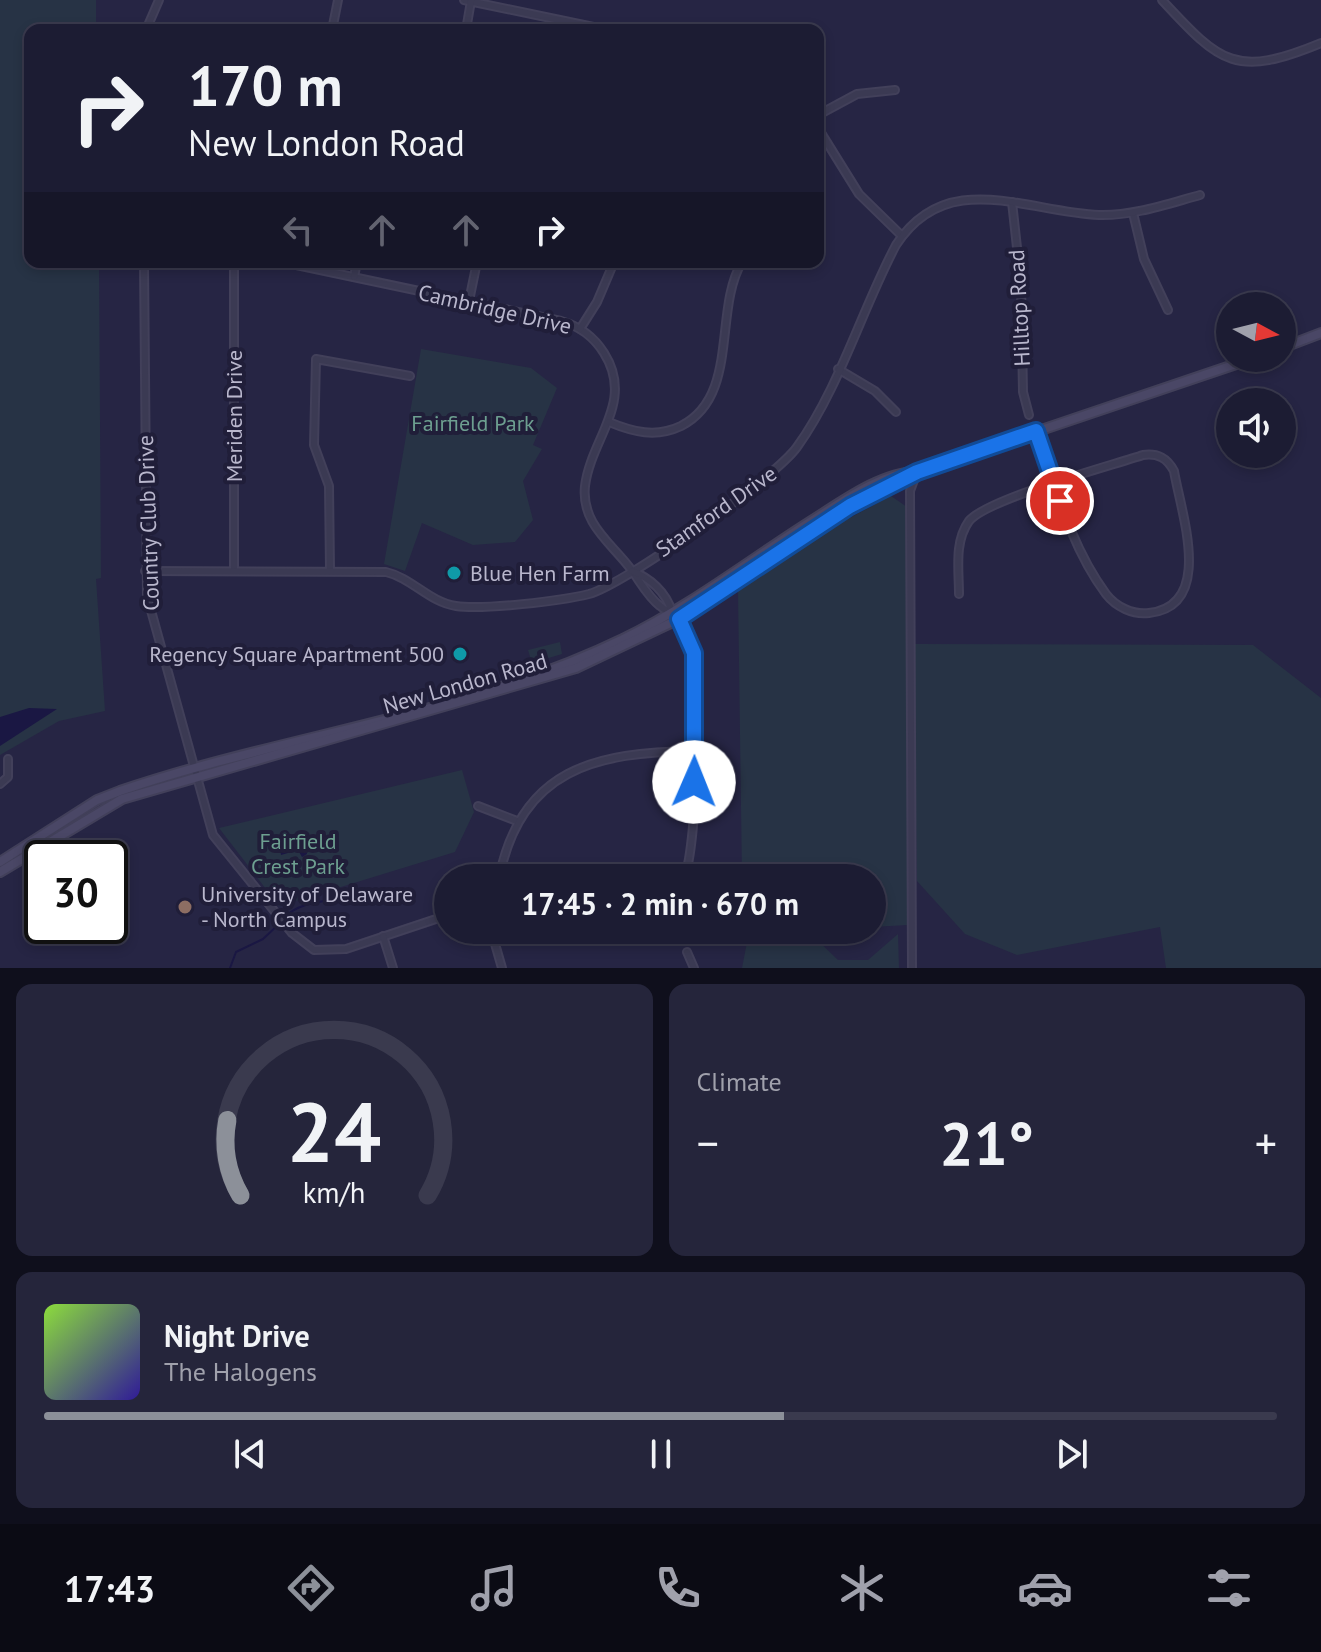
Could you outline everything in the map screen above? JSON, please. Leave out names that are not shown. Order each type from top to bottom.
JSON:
[{"type":"main road","points":[[1296,343],[1321,333]]},
{"type":"main road","name":"New London Road","points":[[0,862],[97,800],[514,682],[608,645],[676,616],[844,500],[904,472],[917,472],[1216,371]]},
{"type":"main road","name":"New London Road","points":[[0,872],[102,808],[195,773]]},
{"type":"street","points":[[149,24],[159,0]]},
{"type":"street","points":[[333,24],[338,0]]},
{"type":"street","points":[[1162,0],[1208,47],[1223,57],[1243,63],[1288,57],[1321,43]]},
{"type":"street","points":[[466,24],[468,1],[576,24]]},
{"type":"street","points":[[824,112],[857,94],[895,90]]},
{"type":"street","points":[[824,138],[859,194],[902,236]]},
{"type":"street","name":"Stamford Drive","points":[[145,571],[330,570],[394,574],[436,600],[465,607],[589,594],[632,571],[774,473],[804,438],[902,236],[927,213],[956,201],[984,198],[1097,215],[1133,213],[1200,195]]},
{"type":"street","name":"Hilltop Road","points":[[1012,202],[1021,284],[1023,392],[1029,415]]},
{"type":"street","points":[[1133,213],[1144,259],[1168,310]]},
{"type":"street","name":"Country Club Drive","points":[[144,268],[145,571],[151,618],[216,841],[301,942],[314,950],[329,952],[434,920]]},
{"type":"street","name":"Meriden Drive","points":[[234,268],[234,571]]},
{"type":"street","name":"Cambridge Drive","points":[[311,268],[550,318],[580,329],[601,348],[613,373],[615,401],[587,476],[586,508],[597,530],[661,607],[676,616]]},
{"type":"street","points":[[354,277],[356,268]]},
{"type":"street","points":[[469,301],[476,268]]},
{"type":"street","points":[[580,329],[597,302],[611,268]]},
{"type":"street","points":[[609,422],[635,432],[660,432],[684,424],[703,408],[715,385],[734,279],[739,268]]},
{"type":"street","points":[[330,570],[329,486],[314,445],[316,359],[410,376]]},
{"type":"street","points":[[838,369],[875,391],[896,412]]},
{"type":"street","points":[[959,594],[958,548],[970,520],[985,509],[1054,484],[1153,454],[1169,462],[1191,566],[1188,581],[1177,601],[1166,609],[1143,614],[1119,606],[1107,595],[1074,536],[1054,484],[1036,431]]},
{"type":"street","points":[[912,968],[910,491],[917,472]]},
{"type":"street","points":[[676,616],[694,653],[693,843],[688,864]]},
{"type":"street","points":[[503,864],[517,821],[542,791],[574,770],[620,756],[695,751]]},
{"type":"street","points":[[0,784],[8,777],[8,759]]},
{"type":"street","points":[[478,806],[517,821]]},
{"type":"street","points":[[383,936],[393,968]]},
{"type":"street","points":[[495,944],[502,968]]},
{"type":"street","points":[[687,952],[694,968]]},
{"type":"green space","points":[[0,0],[96,0],[96,24],[24,24],[24,268],[99,268],[101,578],[96,579],[105,711],[59,721],[0,755]]},
{"type":"green space","name":"Fairfield Park","points":[[421,349],[531,368],[557,388],[533,445],[542,449],[523,481],[533,520],[515,542],[473,545],[422,523],[405,571],[384,564]]},
{"type":"green space","points":[[891,496],[907,507],[908,925],[886,926],[886,864],[742,864],[738,591],[825,531]]},
{"type":"green space","points":[[560,642],[562,654],[532,663],[528,650]]},
{"type":"green space","points":[[913,644],[1253,645],[1321,698],[1321,968],[1166,968],[1160,927],[1017,955],[965,934],[917,881]]},
{"type":"green space","name":"Fairfield Crest Park","points":[[462,770],[474,812],[455,852],[279,906],[219,828]]},
{"type":"green space","points":[[898,934],[899,968],[742,968],[747,944],[821,944],[838,960],[868,960]]},
{"type":"shaded area","points":[[29,708],[57,709],[0,746],[0,717]]},
{"type":"shaded area","points":[[304,839],[307,854],[302,857],[298,850],[281,855],[279,844]]},
{"type":"waterway","points":[[286,916],[308,904],[349,895]]},
{"type":"waterway","points":[[230,968],[236,952],[263,939],[279,924]]},
{"type":"place","name":"Blue Hen Farm","points":[[454,573]]},
{"type":"place","name":"Regency Square Apartment 500","points":[[460,654]]},
{"type":"place","name":"University of Delaware - North Campus","points":[[185,907]]},
{"type":"route","points":[[694,782],[695,660],[691,638],[679,619],[850,506],[917,472],[1036,431],[1060,501]]}]
